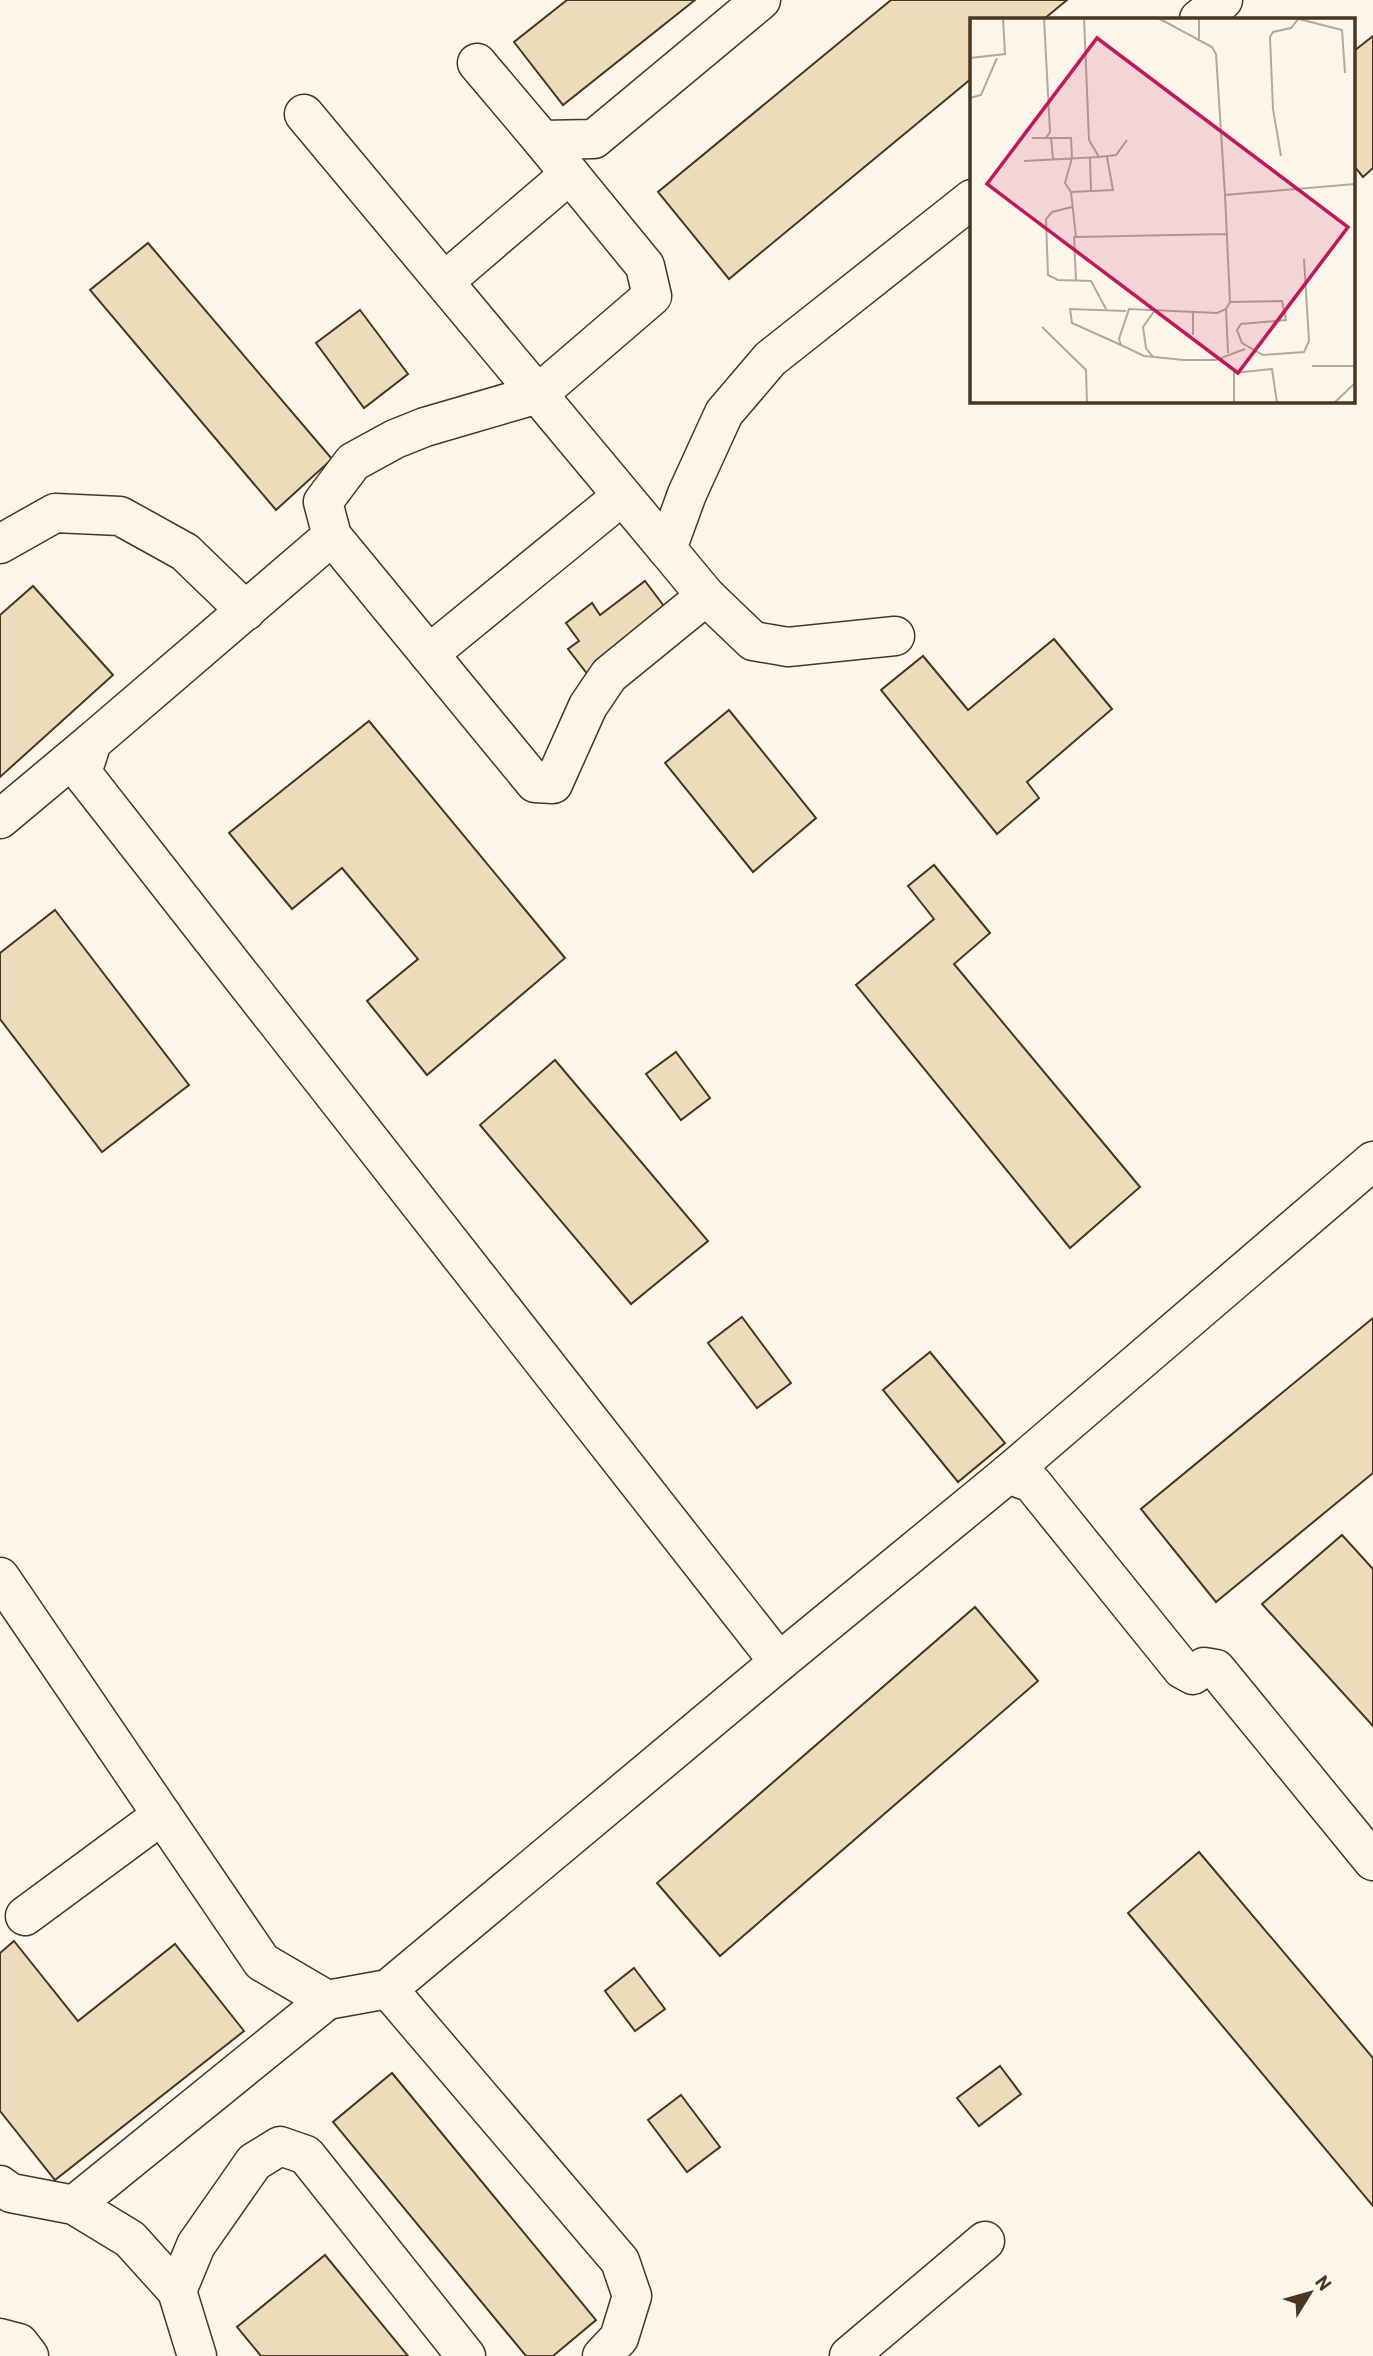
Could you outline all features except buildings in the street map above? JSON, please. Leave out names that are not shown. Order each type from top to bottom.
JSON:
[{"type":"lane","points":[[542,140],[594,139],[761,0]]},
{"type":"lane","points":[[1200,18],[1223,0]]},
{"type":"lane","points":[[477,63],[645,266],[652,296],[538,394],[425,427],[395,439],[353,462],[323,502],[332,536],[535,783],[553,784],[588,706],[609,675],[706,596]]},
{"type":"lane","points":[[304,114],[706,596],[753,641],[788,647],[895,636]]},
{"type":"lane","points":[[445,281],[570,174]]},
{"type":"lane","points":[[667,549],[687,494],[724,413],[770,359],[970,201]]},
{"type":"lane","points":[[429,654],[622,496]]},
{"type":"lane","points":[[0,544],[55,513],[120,516],[185,552],[246,611]]},
{"type":"lane","points":[[0,819],[332,536]]},
{"type":"lane","points":[[92,742],[82,772],[779,1662]]},
{"type":"lane","points":[[74,2205],[327,2000],[388,1989],[1008,1474],[1373,1161]]},
{"type":"lane","points":[[1008,1474],[1032,1483],[1182,1669],[1193,1675],[1203,1667],[1216,1669],[1373,1861]]},
{"type":"lane","points":[[0,1577],[262,1962],[327,2000]]},
{"type":"lane","points":[[25,1916],[162,1815]]},
{"type":"lane","points":[[388,1989],[620,2261],[632,2296],[619,2338],[602,2356]]},
{"type":"lane","points":[[177,2291],[196,2245],[254,2162],[280,2146],[306,2155],[466,2356]]},
{"type":"lane","points":[[0,2185],[11,2193],[74,2205],[130,2239],[177,2291],[197,2356]]},
{"type":"lane","points":[[849,2356],[985,2241]]},
{"type":"lane","points":[[0,2338],[19,2343],[29,2356]]}]
